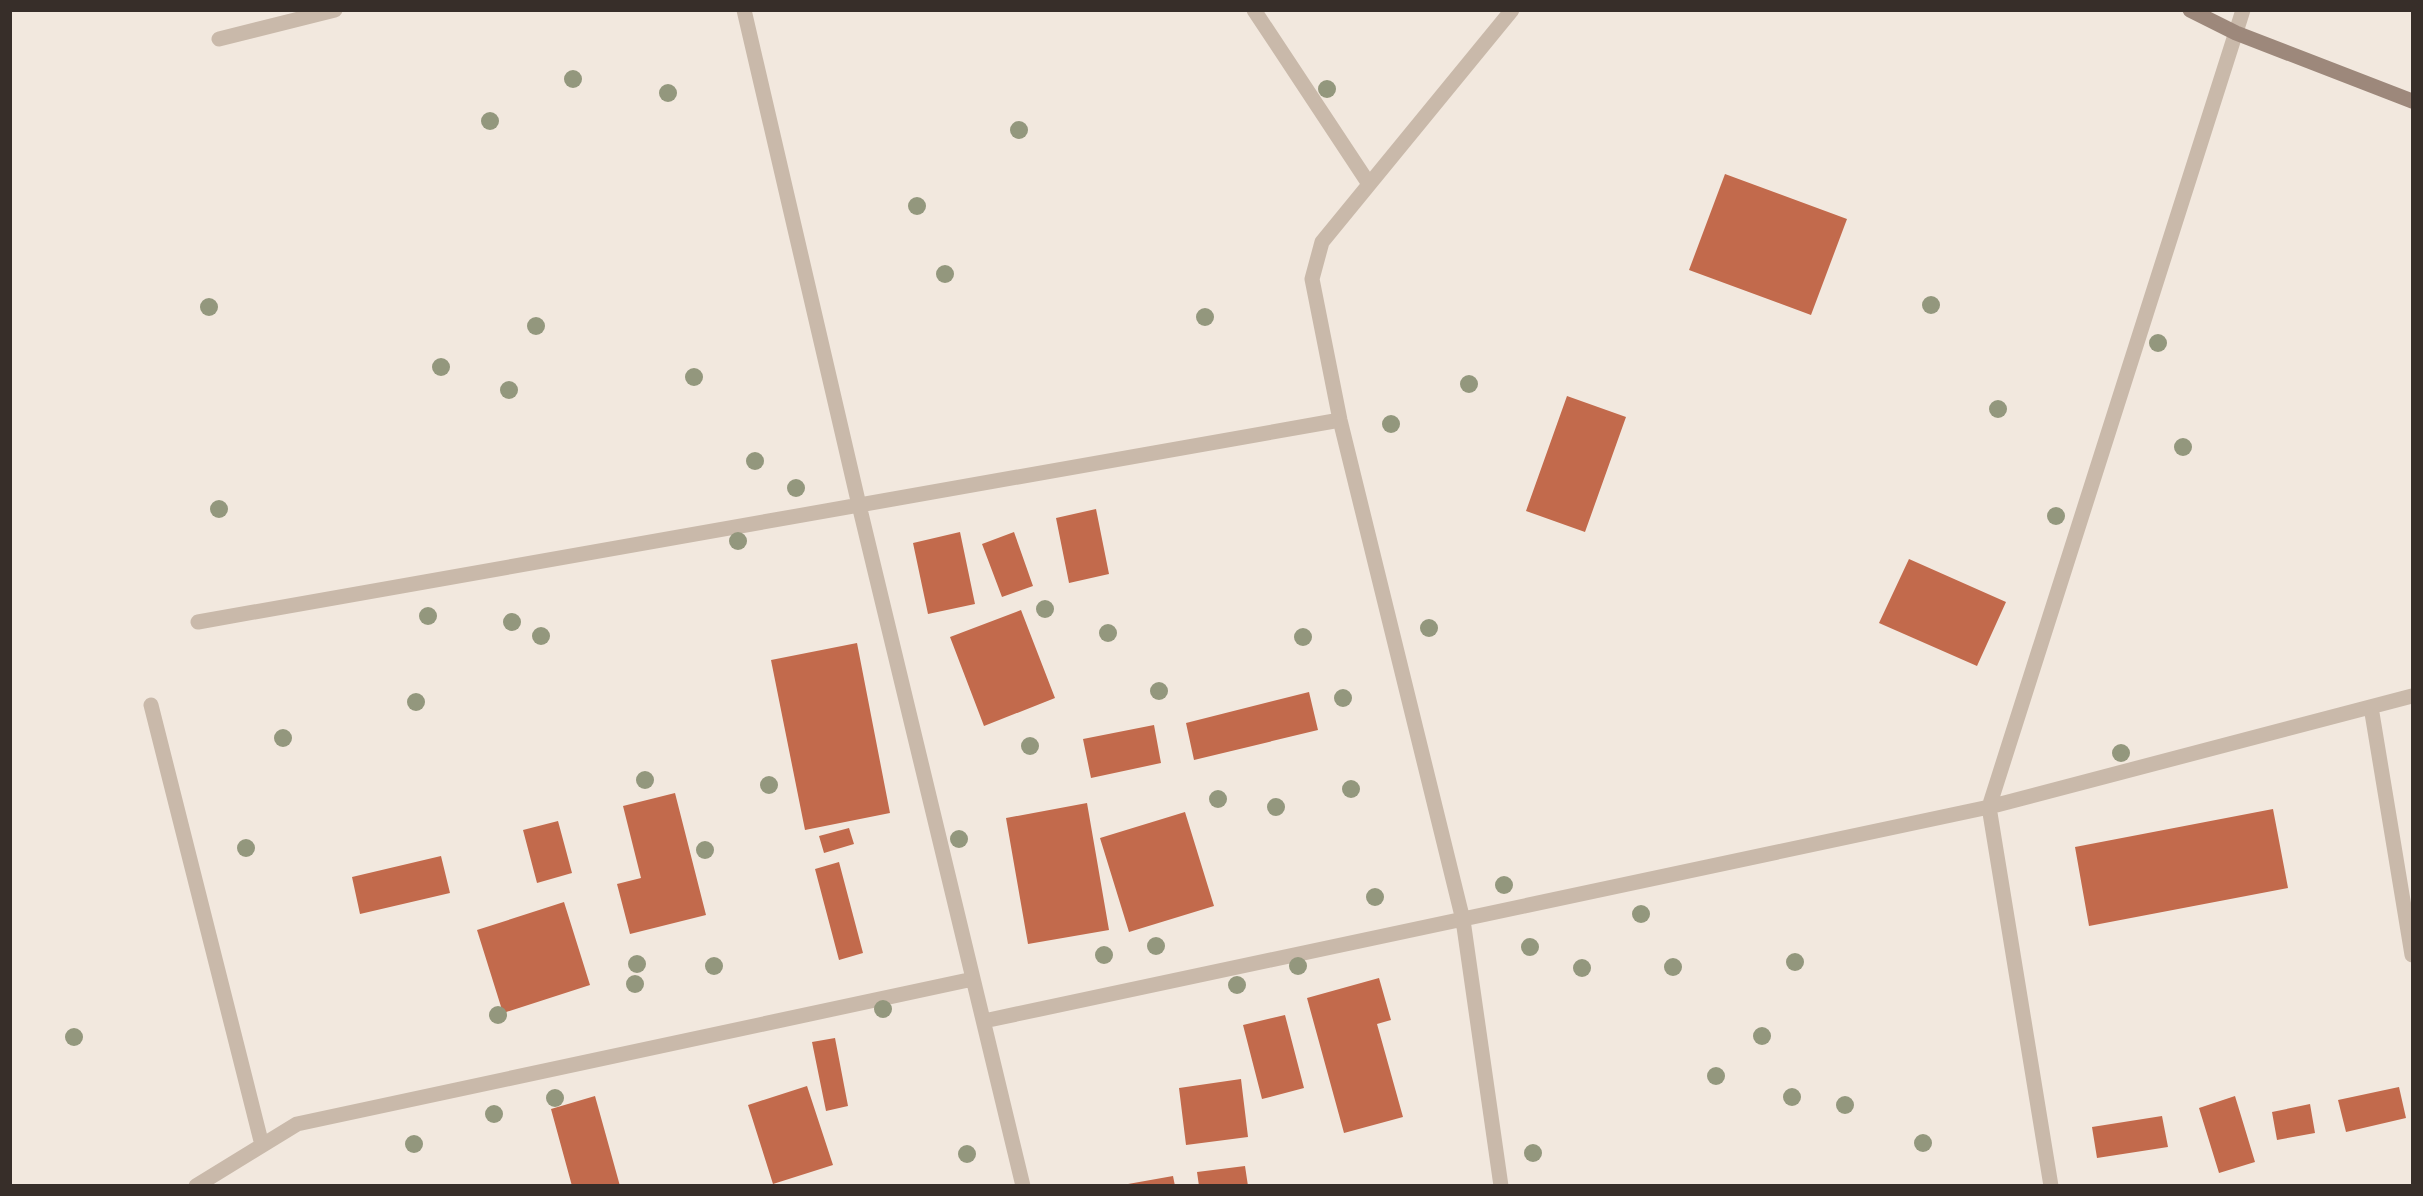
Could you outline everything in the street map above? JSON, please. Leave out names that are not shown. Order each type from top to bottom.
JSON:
[{"type":"main road","points":[[2190,10],[2236,33],[2412,101]]},
{"type":"street","points":[[219,39],[335,10]]},
{"type":"street","points":[[744,10],[859,505],[1023,1185]]},
{"type":"street","points":[[1254,10],[1369,184]]},
{"type":"street","points":[[1501,1185],[1463,920],[1340,420],[1312,279],[1322,242],[1512,10]]},
{"type":"street","points":[[2052,1185],[1989,807],[2243,10]]},
{"type":"street","points":[[198,622],[1340,420]]},
{"type":"street","points":[[984,1021],[1989,807],[2412,696]]},
{"type":"street","points":[[151,705],[262,1145]]},
{"type":"street","points":[[2371,707],[2412,955]]},
{"type":"street","points":[[196,1185],[297,1124],[973,979]]},
{"type":"building","points":[[1725,174],[1847,219],[1811,315],[1689,270]]},
{"type":"building","points":[[1567,396],[1626,417],[1585,532],[1526,511]]},
{"type":"building","points":[[1096,509],[1109,574],[1069,583],[1056,518]]},
{"type":"building","points":[[960,532],[975,604],[928,614],[913,543]]},
{"type":"building","points":[[1014,532],[1033,586],[1002,597],[982,544]]},
{"type":"building","points":[[1909,559],[2006,602],[1977,666],[1879,623]]},
{"type":"building","points":[[1021,610],[1055,698],[984,726],[950,637]]},
{"type":"building","points":[[857,643],[890,813],[805,830],[771,660]]},
{"type":"building","points":[[1309,692],[1318,730],[1194,760],[1186,723]]},
{"type":"building","points":[[1154,725],[1161,763],[1091,778],[1083,739]]},
{"type":"building","points":[[675,793],[706,915],[630,934],[617,884],[641,878],[623,806]]},
{"type":"building","points":[[1087,803],[1109,930],[1028,944],[1006,818]]},
{"type":"building","points":[[2273,809],[2288,888],[2089,926],[2075,847]]},
{"type":"building","points":[[1185,812],[1214,906],[1129,932],[1100,838]]},
{"type":"building","points":[[558,821],[572,873],[537,883],[523,830]]},
{"type":"building","points":[[849,828],[854,844],[824,853],[819,836]]},
{"type":"building","points":[[441,856],[450,893],[360,914],[352,877]]},
{"type":"building","points":[[839,862],[863,953],[839,960],[815,869]]},
{"type":"building","points":[[564,902],[590,985],[503,1013],[477,930]]},
{"type":"building","points":[[1379,978],[1391,1020],[1377,1024],[1403,1117],[1344,1133],[1307,998]]},
{"type":"building","points":[[1285,1015],[1304,1088],[1262,1099],[1243,1025]]},
{"type":"building","points":[[835,1038],[848,1106],[826,1111],[812,1042]]},
{"type":"building","points":[[1241,1079],[1248,1137],[1186,1145],[1179,1088]]},
{"type":"building","points":[[807,1086],[833,1165],[773,1184],[748,1105]]},
{"type":"building","points":[[2399,1087],[2406,1118],[2346,1132],[2338,1100]]},
{"type":"building","points":[[595,1096],[620,1186],[572,1186],[551,1109]]},
{"type":"building","points":[[2235,1096],[2255,1162],[2219,1173],[2199,1108]]},
{"type":"building","points":[[2310,1104],[2315,1133],[2277,1140],[2272,1112]]},
{"type":"building","points":[[2162,1116],[2168,1147],[2097,1158],[2092,1127]]},
{"type":"building","points":[[1245,1166],[1248,1186],[1199,1186],[1197,1172]]},
{"type":"building","points":[[1173,1176],[1175,1186],[1129,1186],[1128,1184]]}]
